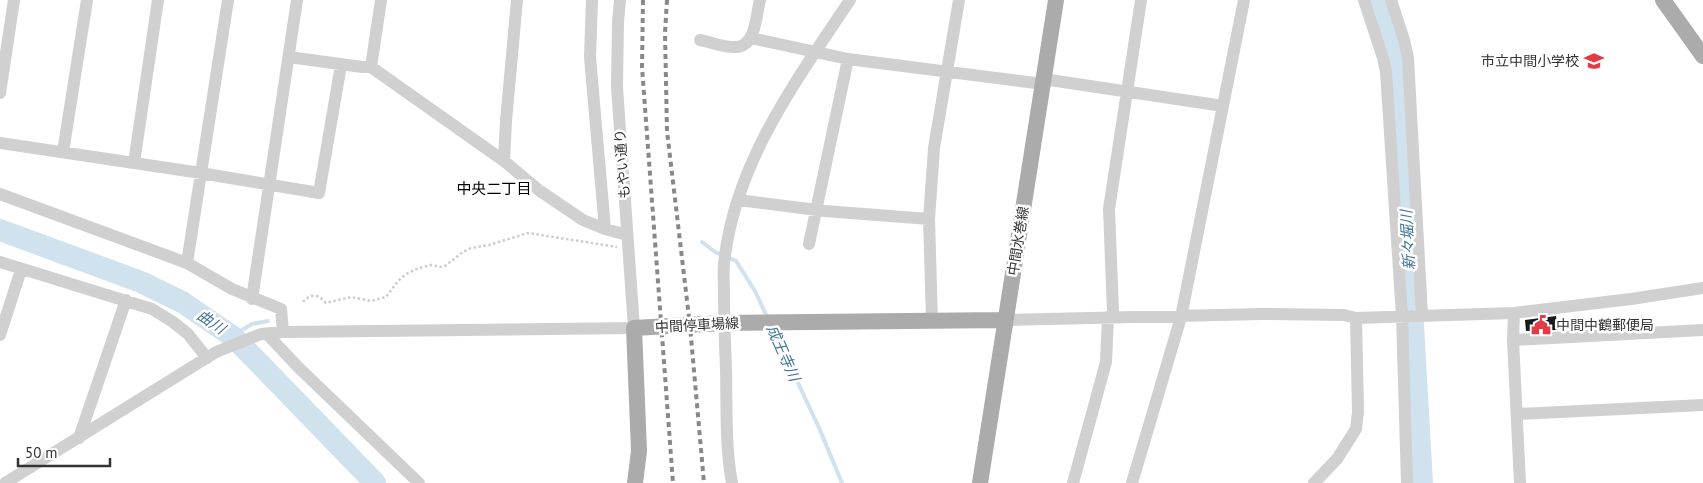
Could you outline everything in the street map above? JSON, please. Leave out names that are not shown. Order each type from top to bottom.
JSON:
[{"type":"main road","name":"中間水巻線","points":[[980,483],[1056,0]]},
{"type":"main road","points":[[1663,0],[1703,56]]},
{"type":"main road","name":"中間停車場線","points":[[634,328],[724,323],[1005,320]]},
{"type":"main road","points":[[634,328],[640,451],[635,483]]},
{"type":"street","points":[[0,93],[14,0]]},
{"type":"street","points":[[63,152],[87,0]]},
{"type":"street","points":[[134,163],[158,0]]},
{"type":"street","points":[[187,263],[228,0]]},
{"type":"street","points":[[252,298],[297,0]]},
{"type":"street","points":[[371,67],[381,0]]},
{"type":"street","points":[[504,162],[517,0]]},
{"type":"street","points":[[592,0],[590,57],[605,229]]},
{"type":"street","name":"もやい通り","points":[[620,0],[617,87],[634,328]]},
{"type":"street","points":[[700,40],[736,47],[744,44],[751,38],[760,0]]},
{"type":"street","points":[[732,483],[728,441],[724,264],[738,200],[762,140],[774,116],[850,0]]},
{"type":"street","points":[[932,321],[929,220],[934,148],[959,0]]},
{"type":"street","points":[[1073,483],[1106,362],[1108,318],[1113,312],[1109,209],[1141,0]]},
{"type":"street","points":[[1132,483],[1181,317],[1244,0]]},
{"type":"street","points":[[1364,0],[1386,72],[1403,316],[1407,483]]},
{"type":"street","points":[[1391,0],[1408,58],[1420,315]]},
{"type":"street","points":[[751,38],[848,59],[947,70],[1043,84],[1050,80],[1223,106]]},
{"type":"street","points":[[289,57],[341,65],[371,67],[504,162],[540,191],[583,220],[627,235]]},
{"type":"street","points":[[809,244],[848,59]]},
{"type":"street","points":[[0,143],[202,172],[319,193],[341,65]]},
{"type":"street","points":[[0,194],[187,263],[232,289],[281,309],[283,332]]},
{"type":"street","points":[[738,200],[815,210],[929,220]]},
{"type":"street","points":[[0,262],[152,309],[173,322],[212,355]]},
{"type":"street","points":[[0,335],[21,270]]},
{"type":"street","points":[[1005,320],[1262,314],[1335,314],[1356,318],[1514,313],[1632,299],[1703,288]]},
{"type":"street","points":[[79,438],[126,300]]},
{"type":"street","points":[[1514,313],[1513,340],[1520,483]]},
{"type":"street","points":[[1314,483],[1338,459],[1356,429],[1358,412],[1356,318]]},
{"type":"street","points":[[5,483],[212,355],[264,334],[283,332],[634,328]]},
{"type":"street","points":[[1513,340],[1703,330]]},
{"type":"street","points":[[264,334],[418,483]]},
{"type":"street","points":[[1517,414],[1703,405]]},
{"type":"path","points":[[303,302],[306,298],[312,296],[321,298],[326,303],[351,298],[371,301],[379,300],[386,297],[406,274],[419,268],[445,266],[471,248],[489,245],[528,233],[628,249]]},
{"type":"building","points":[[1556,316],[1558,330],[1526,331],[1525,320]]},
{"type":"waterway","name":"新々堀川","points":[[1379,0],[1398,61],[1422,483]]},
{"type":"waterway","name":"曲川","points":[[0,230],[141,282],[182,302],[232,336],[375,483]]},
{"type":"waterway","name":"成王寺川","points":[[702,242],[715,252],[736,261],[755,291],[768,319]]},
{"type":"waterway","points":[[232,336],[252,324],[268,321]]},
{"type":"waterway","name":"成王寺川","points":[[772,327],[820,430],[842,483]]},
{"type":"railway","points":[[643,0],[642,67],[673,483]]},
{"type":"railway","points":[[667,0],[665,33],[667,131],[690,326],[704,483]]},
{"type":"place","name":"市立中間小学校","points":[[1594,61]]},
{"type":"place","name":"中間中鶴郵便局","points":[[1541,325]]},
{"type":"district","name":"中央二丁目","points":[[494,189]]}]
